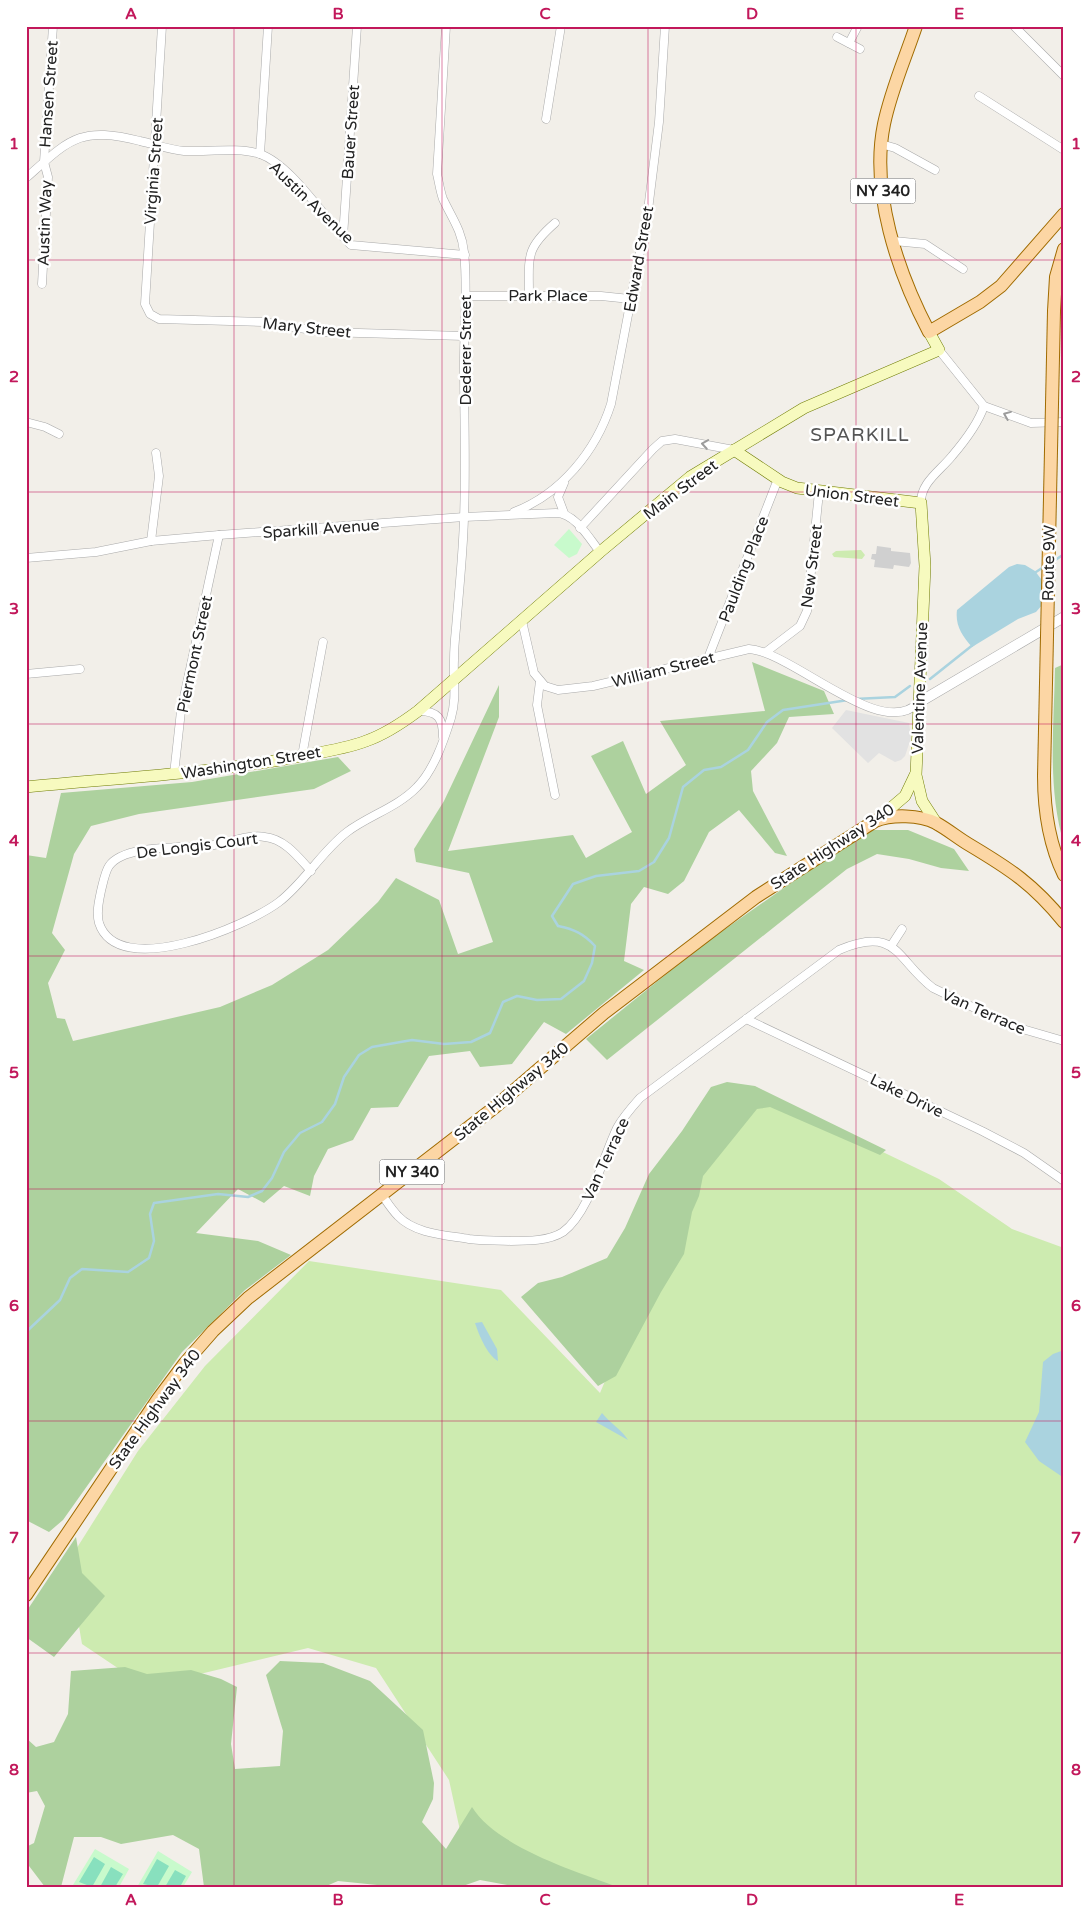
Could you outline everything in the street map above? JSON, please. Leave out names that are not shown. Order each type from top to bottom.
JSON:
[{"type":"main road","name":"NY 340","points":[[916,26],[890,101],[881,144],[882,189],[907,287],[939,350]]},
{"type":"main road","points":[[929,332],[980,302],[1001,286],[1064,214]]},
{"type":"main road","name":"Route 9W","points":[[1064,249],[1059,290],[1054,311],[1044,776],[1049,833],[1064,875]]},
{"type":"main road","name":"Main Street","points":[[455,680],[600,552],[686,480],[804,408],[939,350]]},
{"type":"main road","name":"Union Street","points":[[734,450],[778,479],[797,488],[921,503]]},
{"type":"main road","name":"Valentine Avenue","points":[[921,503],[925,561],[916,766],[920,796],[937,824],[1021,876],[1041,894],[1064,922]]},
{"type":"main road","name":"Washington Street","points":[[26,788],[174,774],[302,756],[366,741],[392,730],[455,680]]},
{"type":"main road","name":"State Highway 340","points":[[26,1595],[158,1399],[190,1356],[248,1298],[495,1107],[604,1013],[756,897],[891,809],[905,796],[912,785],[916,766]]},
{"type":"main road","points":[[872,823],[883,818],[898,817],[923,819],[937,824]]},
{"type":"street","name":"Hansen Street","points":[[44,162],[53,26]]},
{"type":"street","name":"Virginia Street","points":[[150,314],[145,304],[162,26]]},
{"type":"street","points":[[260,154],[268,26]]},
{"type":"street","name":"Bauer Street","points":[[343,237],[357,26]]},
{"type":"street","name":"Dederer Street","points":[[311,871],[341,837],[358,824],[417,788],[426,775],[453,713],[454,661],[464,517],[464,336],[466,296],[465,255],[461,233],[442,197],[437,174],[446,26]]},
{"type":"street","points":[[546,119],[561,26]]},
{"type":"street","name":"Edward Street","points":[[566,479],[588,451],[605,424],[616,379],[648,210],[659,122],[665,26]]},
{"type":"street","points":[[849,43],[858,26]]},
{"type":"street","points":[[1014,26],[1064,76]]},
{"type":"street","points":[[837,37],[860,49]]},
{"type":"street","points":[[979,96],[1064,150]]},
{"type":"street","name":"Austin Avenue","points":[[26,178],[71,140],[94,134],[118,136],[182,151],[260,154],[275,164],[308,194],[351,245],[465,255]]},
{"type":"street","points":[[881,144],[895,148],[935,170]]},
{"type":"street","name":"Austin Way","points":[[42,284],[48,177],[44,162]]},
{"type":"street","points":[[528,295],[529,260],[532,248],[555,223]]},
{"type":"street","points":[[894,241],[925,244],[963,269]]},
{"type":"street","name":"Park Place","points":[[466,296],[601,296],[630,299]]},
{"type":"street","name":"Mary Street","points":[[150,314],[159,319],[263,322],[324,332],[464,336]]},
{"type":"street","points":[[939,350],[984,406],[1031,423],[1064,422]]},
{"type":"street","name":"Valentine Avenue","points":[[921,503],[922,494],[927,484],[956,451],[984,406]]},
{"type":"street","points":[[26,422],[44,427],[58,434]]},
{"type":"street","points":[[580,528],[662,441],[675,439],[734,450]]},
{"type":"street","points":[[151,541],[159,476],[156,453]]},
{"type":"street","points":[[566,479],[558,497],[564,513],[580,528],[600,552]]},
{"type":"street","points":[[505,514],[535,502],[566,479]]},
{"type":"street","name":"Paulding Place","points":[[708,658],[778,479]]},
{"type":"street","name":"New Street","points":[[766,652],[800,626],[806,611],[819,492]]},
{"type":"street","name":"Sparkill Avenue","points":[[26,558],[96,552],[151,541],[220,535],[505,514],[564,513]]},
{"type":"street","name":"Piermont Street","points":[[174,774],[181,711],[220,535]]},
{"type":"street","points":[[918,703],[1064,617]]},
{"type":"street","points":[[522,621],[531,667],[540,681],[537,705],[556,795]]},
{"type":"street","points":[[302,756],[323,642]]},
{"type":"street","name":"William Street","points":[[540,681],[548,687],[558,690],[577,688],[746,650],[766,652],[786,661],[854,702],[870,708],[887,711],[906,711],[918,703]]},
{"type":"street","points":[[26,674],[80,669]]},
{"type":"street","points":[[418,711],[431,711],[438,717],[443,725],[442,741]]},
{"type":"street","name":"De Longis Court","points":[[250,837],[266,837],[280,842],[311,871],[278,903],[253,918],[197,941],[134,948],[119,946],[108,936],[99,923],[98,908],[103,882],[109,866],[121,856],[136,851],[214,845],[250,837]]},
{"type":"street","points":[[891,946],[902,929]]},
{"type":"street","name":"Van Terrace","points":[[382,1195],[398,1217],[411,1226],[429,1232],[475,1240],[527,1241],[548,1238],[562,1232],[574,1221],[583,1207],[618,1126],[628,1110],[640,1098],[839,950],[855,943],[874,942],[891,946],[903,955],[922,980],[933,988],[1012,1026],[1064,1041]]},
{"type":"street","name":"Lake Drive","points":[[746,1019],[982,1131],[1024,1154],[1064,1181]]},
{"type":"shaded area","points":[[877,546],[891,548],[891,551],[910,553],[911,563],[909,567],[894,565],[893,569],[874,567],[875,560],[871,559],[872,554],[876,554]]},
{"type":"shaded area","points":[[846,710],[909,723],[911,738],[905,756],[895,762],[879,753],[868,763],[832,728]]},
{"type":"green space","points":[[569,529],[582,544],[577,554],[569,558],[554,545]]},
{"type":"green space","points":[[861,550],[865,555],[862,559],[834,557],[832,554],[836,551]]},
{"type":"green space","points":[[752,662],[824,691],[834,714],[789,717],[777,743],[751,771],[753,791],[787,856],[775,853],[739,810],[709,832],[684,881],[668,894],[644,887],[631,904],[624,961],[644,970],[566,1034],[544,1022],[512,1064],[480,1067],[470,1051],[429,1056],[398,1107],[371,1108],[353,1140],[328,1149],[314,1176],[310,1196],[284,1186],[264,1203],[238,1189],[196,1233],[258,1241],[291,1255],[245,1290],[182,1352],[63,1520],[49,1532],[26,1520],[26,855],[46,858],[61,793],[192,782],[338,757],[351,771],[314,789],[139,814],[91,826],[74,854],[52,933],[65,950],[48,983],[57,1018],[65,1019],[73,1041],[220,1007],[272,985],[328,950],[378,902],[396,878],[439,900],[458,954],[493,942],[469,873],[416,862],[414,849],[444,801],[499,685],[499,717],[448,851],[573,835],[586,858],[632,832],[591,756],[623,741],[646,794],[686,765],[660,721],[765,711]]},
{"type":"green space","points":[[1064,664],[1064,844],[1055,801],[1053,734],[1055,668]]},
{"type":"green space","points":[[873,830],[908,830],[954,849],[969,871],[941,868],[909,859],[877,854],[847,869],[607,1060],[586,1039],[701,946],[808,871]]},
{"type":"green space","points":[[727,1082],[755,1086],[886,1150],[880,1155],[770,1107],[757,1109],[703,1176],[699,1196],[692,1212],[684,1254],[661,1292],[616,1376],[598,1386],[521,1297],[538,1283],[562,1277],[607,1258],[625,1228],[649,1174],[682,1131],[711,1087]]},
{"type":"green space","points":[[756,1091],[939,1179],[1012,1229],[1064,1248],[1064,1887],[594,1887],[461,1835],[449,1780],[376,1668],[308,1648],[146,1687],[82,1644],[68,1562],[138,1451],[205,1366],[309,1261],[501,1290],[600,1393],[691,1176]]},
{"type":"green space","points":[[76,1537],[82,1573],[105,1596],[54,1657],[26,1637],[26,1612]]},
{"type":"green space","points":[[280,1661],[323,1663],[370,1681],[423,1730],[434,1783],[433,1799],[422,1822],[446,1849],[472,1807],[499,1834],[518,1846],[538,1856],[618,1887],[519,1887],[480,1880],[460,1887],[387,1886],[338,1881],[324,1887],[204,1887],[199,1849],[173,1835],[121,1844],[101,1837],[74,1837],[61,1887],[45,1887],[26,1862],[26,1847],[34,1843],[45,1806],[37,1791],[26,1793],[26,1738],[36,1747],[54,1742],[68,1714],[71,1671],[125,1667],[147,1674],[191,1670],[221,1679],[237,1687],[231,1744],[235,1769],[280,1766],[283,1731],[266,1675]]},
{"type":"green space","points":[[95,1849],[129,1869],[119,1887],[73,1885]]},
{"type":"green space","points":[[158,1851],[192,1872],[183,1887],[137,1887]]},
{"type":"green space","points":[[94,1857],[105,1864],[92,1887],[79,1882]]},
{"type":"green space","points":[[157,1859],[169,1866],[157,1887],[143,1884]]},
{"type":"green space","points":[[111,1867],[123,1874],[115,1887],[100,1887]]},
{"type":"green space","points":[[175,1870],[186,1876],[180,1887],[165,1887]]},
{"type":"water","points":[[1017,564],[1025,565],[1035,571],[1041,579],[1044,590],[1043,604],[1036,612],[1018,619],[972,647],[960,630],[957,621],[957,610],[1009,567]]},
{"type":"water","points":[[482,1322],[497,1349],[498,1361],[487,1350],[475,1323]]},
{"type":"water","points":[[1064,1350],[1064,1478],[1039,1461],[1025,1442],[1039,1412],[1043,1362],[1053,1354]]},
{"type":"water","points":[[602,1413],[622,1433],[628,1440],[596,1422]]},
{"type":"waterway","points":[[1054,561],[1064,554]]},
{"type":"waterway","points":[[1033,574],[1045,566]]},
{"type":"waterway","points":[[930,679],[974,644]]},
{"type":"waterway","points":[[855,699],[895,697],[910,686]]},
{"type":"waterway","points":[[26,1332],[60,1300],[70,1278],[82,1269],[128,1272],[149,1258],[154,1241],[150,1214],[154,1203],[218,1194],[248,1197],[262,1191],[272,1178],[284,1152],[300,1133],[322,1122],[335,1104],[344,1077],[359,1055],[372,1047],[412,1040],[444,1044],[471,1042],[490,1033],[503,1002],[517,996],[537,1000],[561,999],[584,981],[592,963],[595,946],[578,933],[558,926],[552,916],[573,884],[596,876],[639,871],[654,862],[669,838],[683,787],[704,770],[721,767],[748,750],[767,722],[783,710],[848,700]]},
{"type":"district","name":"SPARKILL","points":[[860,434]]}]
